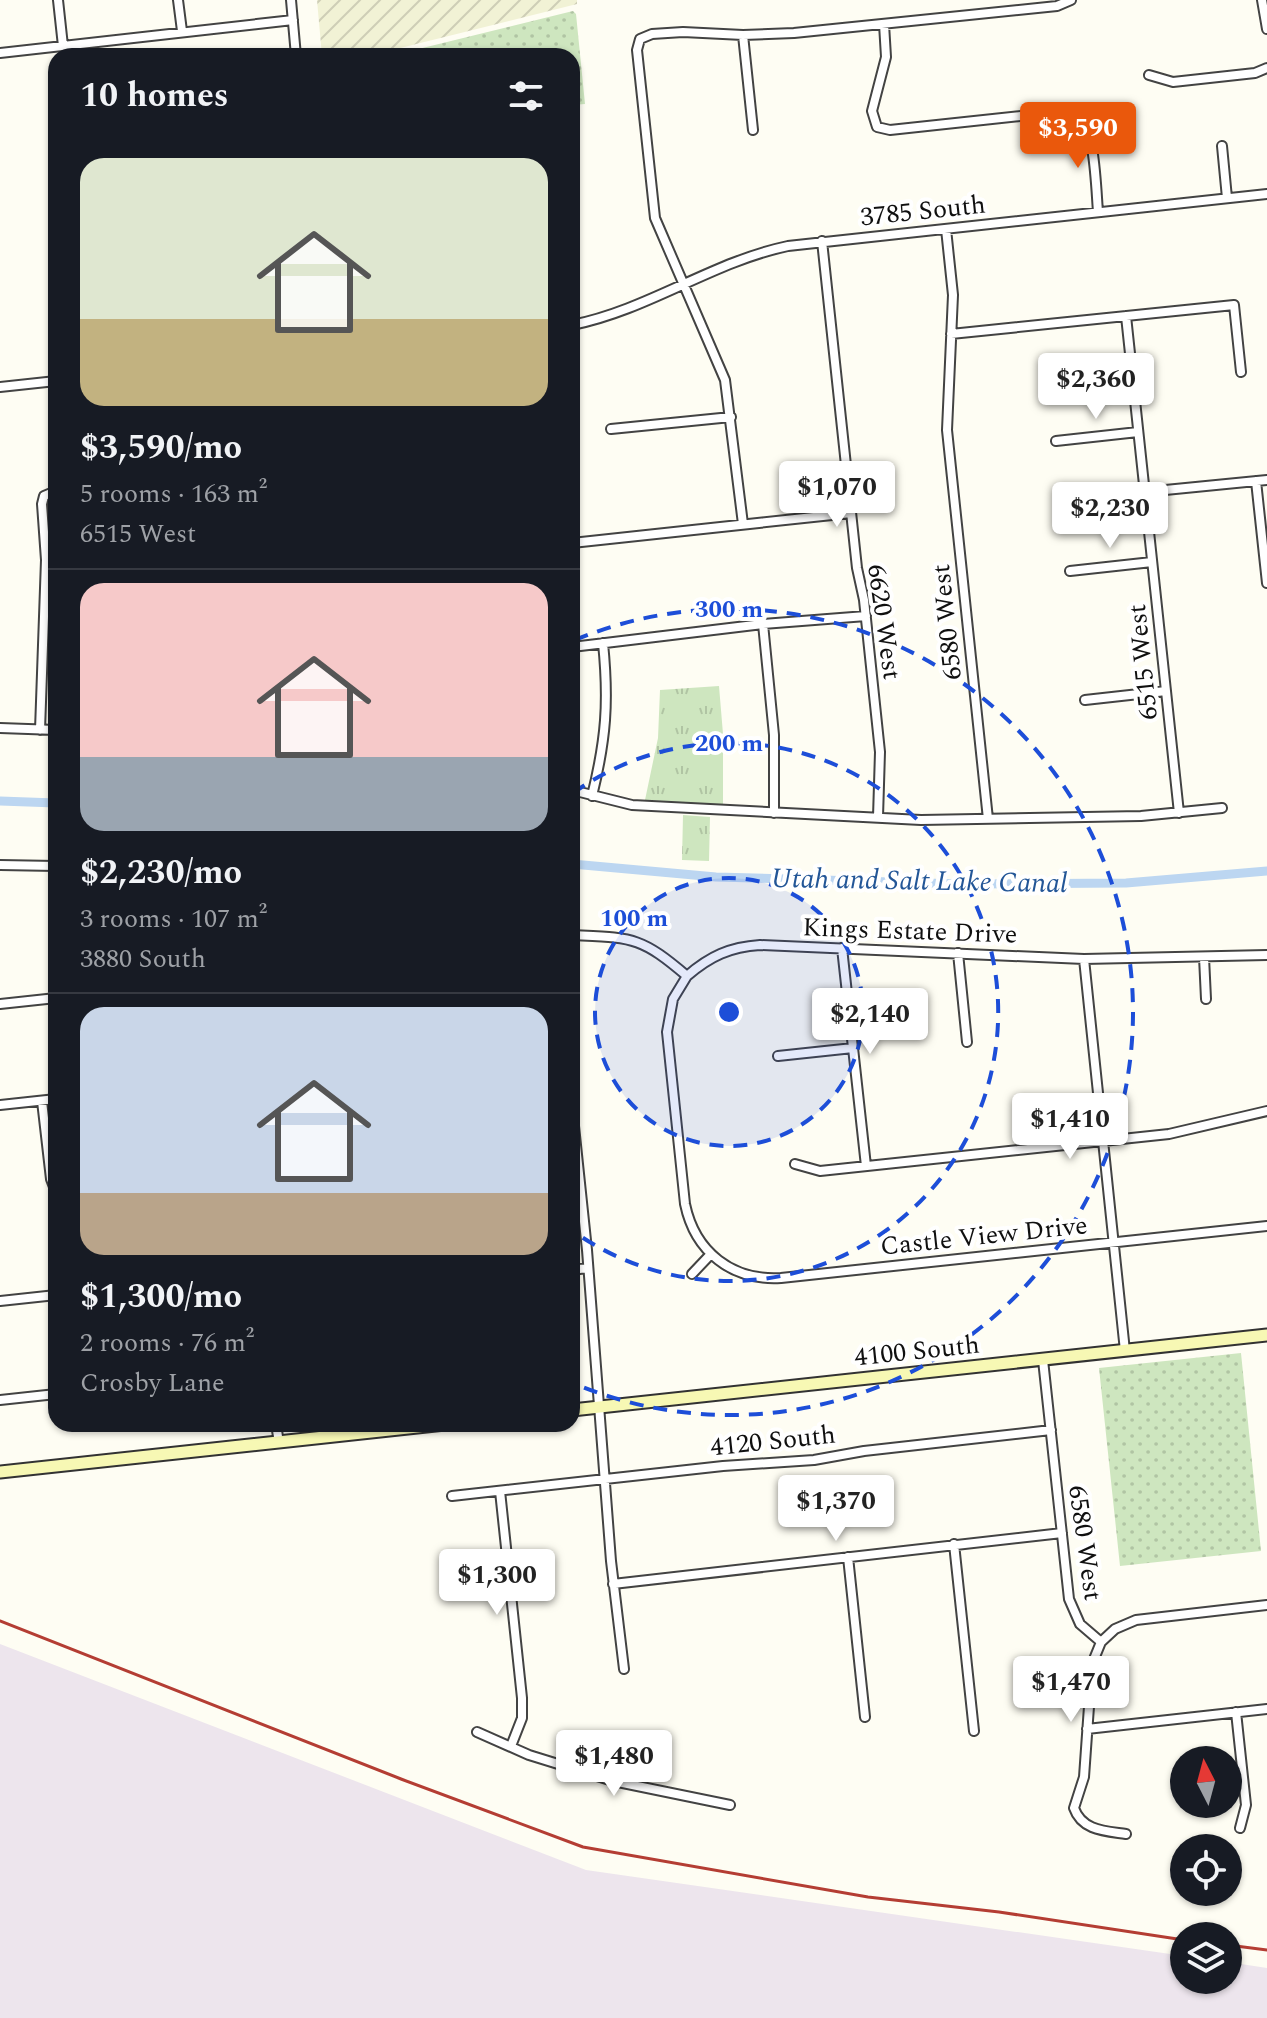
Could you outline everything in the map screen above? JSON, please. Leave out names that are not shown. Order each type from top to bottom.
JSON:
[{"type":"main road","name":"4100 South","points":[[580,1409],[1267,1335]]},
{"type":"main road","points":[[0,1472],[375,1432]]},
{"type":"street","points":[[58,0],[63,46]]},
{"type":"street","points":[[178,0],[182,31]]},
{"type":"street","points":[[291,0],[295,48]]},
{"type":"street","points":[[743,524],[723,374],[660,232],[654,211],[637,50],[642,37],[683,32],[779,35],[1057,6],[1071,0]]},
{"type":"street","points":[[1262,0],[1267,29]]},
{"type":"street","points":[[0,53],[293,20]]},
{"type":"street","points":[[884,24],[886,57],[872,111],[874,124],[881,129],[1078,112],[1084,119],[1089,137],[1098,212]]},
{"type":"street","points":[[743,35],[753,130]]},
{"type":"street","points":[[1149,75],[1173,82],[1255,73],[1267,68]]},
{"type":"street","points":[[1222,146],[1227,198]]},
{"type":"street","name":"3785 South","points":[[580,323],[606,316],[761,251],[822,241],[1267,194]]},
{"type":"street","name":"6580 West","points":[[946,229],[953,295],[947,430],[988,819]]},
{"type":"street","name":"6620 West","points":[[822,241],[881,762],[878,817]]},
{"type":"street","points":[[951,334],[1234,305],[1241,372]]},
{"type":"street","name":"6515 West","points":[[1126,316],[1179,813]]},
{"type":"street","points":[[0,387],[48,382]]},
{"type":"street","points":[[611,429],[731,417]]},
{"type":"street","points":[[1056,441],[1138,432]]},
{"type":"street","points":[[1145,492],[1267,480]]},
{"type":"street","points":[[1256,481],[1267,583]]},
{"type":"street","points":[[40,730],[46,560],[42,509],[44,496],[48,494]]},
{"type":"street","points":[[580,542],[851,513]]},
{"type":"street","points":[[1070,571],[1152,562]]},
{"type":"street","points":[[580,646],[763,624],[866,616]]},
{"type":"street","points":[[763,624],[774,735],[774,813]]},
{"type":"street","points":[[592,796],[603,753],[607,717],[603,643]]},
{"type":"street","points":[[1085,700],[1166,691]]},
{"type":"street","points":[[0,728],[48,730]]},
{"type":"street","points":[[580,792],[632,805],[938,820],[1141,816],[1222,808]]},
{"type":"street","points":[[0,865],[48,866]]},
{"type":"street","points":[[580,936],[636,940],[659,952],[687,976],[670,1008],[668,1040],[685,1204],[693,1230],[710,1255],[692,1274]]},
{"type":"street","name":"Kings Estate Drive","points":[[687,976],[717,953],[760,945],[1084,959],[1267,955]]},
{"type":"street","points":[[842,948],[866,1166]]},
{"type":"street","points":[[958,953],[967,1042]]},
{"type":"street","points":[[1204,957],[1206,999]]},
{"type":"street","points":[[1084,959],[1125,1351]]},
{"type":"street","points":[[0,1004],[48,999]]},
{"type":"street","points":[[778,1056],[853,1048]]},
{"type":"street","points":[[0,1105],[48,1100]]},
{"type":"street","points":[[42,1101],[48,1142]]},
{"type":"street","points":[[795,1164],[820,1171],[1103,1141],[1191,1130],[1267,1111]]},
{"type":"street","points":[[580,1193],[613,1584],[624,1669]]},
{"type":"street","name":"Castle View Drive","points":[[710,1255],[734,1270],[771,1279],[1267,1226]]},
{"type":"street","points":[[580,1269],[587,1268]]},
{"type":"street","points":[[0,1301],[48,1296]]},
{"type":"street","name":"6580 West","points":[[1043,1360],[1073,1612],[1085,1629],[1101,1642]]},
{"type":"street","points":[[0,1400],[48,1395]]},
{"type":"street","name":"4120 South","points":[[452,1496],[814,1460],[864,1451],[1051,1430]]},
{"type":"street","points":[[277,1432],[279,1443]]},
{"type":"street","points":[[500,1491],[522,1698],[522,1718],[511,1746]]},
{"type":"street","points":[[613,1584],[1062,1533]]},
{"type":"street","points":[[954,1544],[974,1731]]},
{"type":"street","points":[[848,1557],[865,1717]]},
{"type":"street","points":[[1126,1834],[1088,1826],[1075,1812],[1075,1801],[1084,1777],[1091,1671],[1101,1642],[1115,1629],[1136,1620],[1267,1605]]},
{"type":"street","points":[[1087,1729],[1267,1709]]},
{"type":"street","points":[[1236,1712],[1246,1805],[1240,1828]]},
{"type":"street","points":[[477,1732],[529,1755],[613,1781],[730,1805]]},
{"type":"shaded area","points":[[0,1644],[586,1870],[1170,1954],[1170,1994],[1242,1994],[1242,1964],[1267,1968],[1267,2018],[0,2018]]},
{"type":"green space","points":[[317,0],[577,0],[577,4],[400,48],[321,48]]},
{"type":"green space","points":[[573,11],[576,14],[579,48],[423,48]]},
{"type":"green space","points":[[580,54],[585,104],[580,104]]},
{"type":"green space","points":[[719,686],[723,805],[645,800],[658,738],[660,690]]},
{"type":"green space","points":[[683,815],[710,817],[709,861],[682,860]]},
{"type":"green space","points":[[1241,1353],[1261,1551],[1120,1566],[1099,1368]]},
{"type":"waterway","name":"Utah and Salt Lake Canal","points":[[0,801],[48,803]]},
{"type":"waterway","name":"Utah and Salt Lake Canal","points":[[580,865],[716,877],[961,884],[1126,883],[1267,871]]},
{"type":"railway","points":[[0,1621],[583,1847],[868,1897],[999,1912],[1170,1938]]},
{"type":"railway","points":[[1242,1947],[1267,1950]]}]
